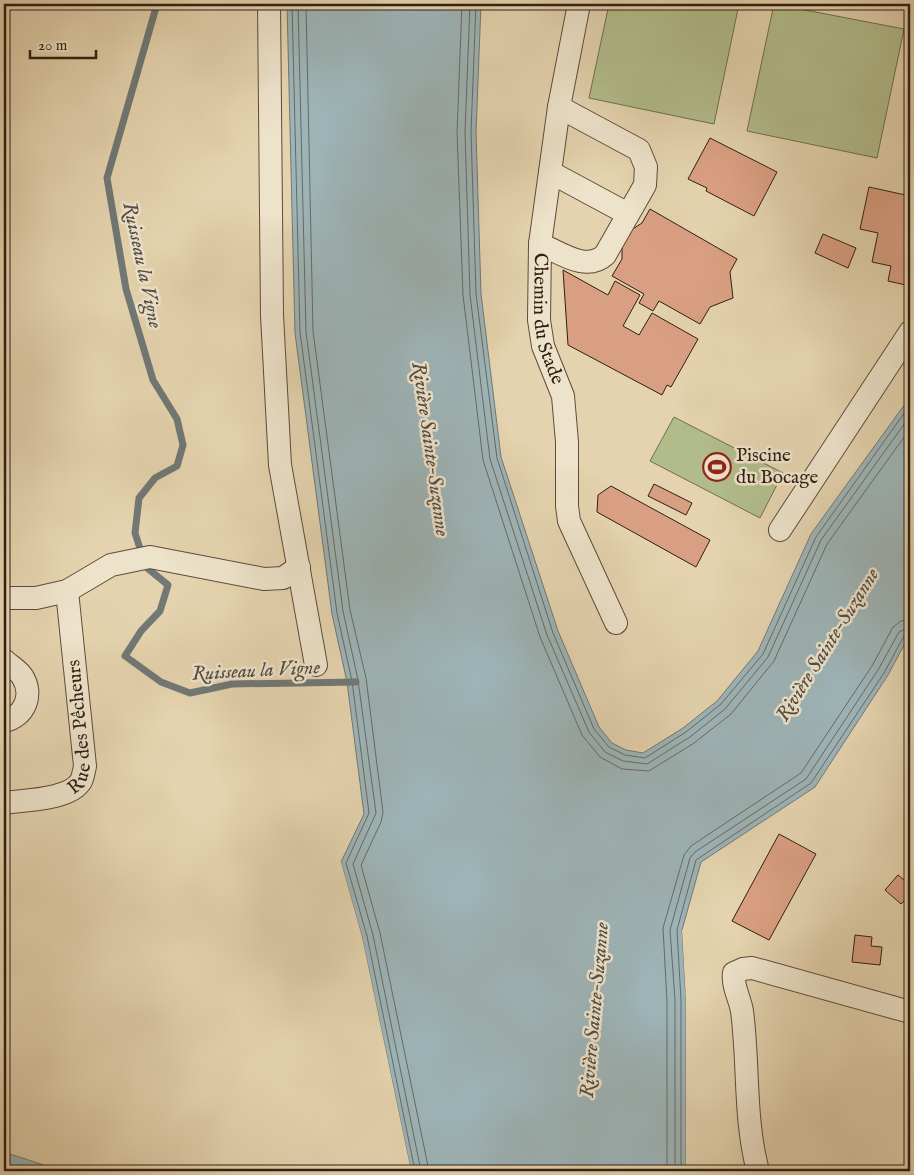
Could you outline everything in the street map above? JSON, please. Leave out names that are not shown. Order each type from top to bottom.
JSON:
[{"type":"street","points":[[269,4],[272,315],[280,465],[316,665]]},
{"type":"street","name":"Chemin du Stade","points":[[579,4],[558,107],[540,244],[539,320],[543,346],[563,396],[567,442],[567,506],[569,521],[616,623]]},
{"type":"street","points":[[540,244],[586,264],[597,262],[606,255],[645,184],[646,167],[639,150],[558,107]]},
{"type":"street","points":[[550,172],[628,214]]},
{"type":"street","points":[[780,530],[910,332]]},
{"type":"street","points":[[4,598],[36,598],[67,591],[111,566],[142,558],[264,579],[283,578],[299,567]]},
{"type":"street","name":"Rue des Pêcheurs","points":[[4,802],[46,798],[68,792],[81,782],[85,766],[67,591]]},
{"type":"street","points":[[4,660],[21,675],[27,688],[24,709],[17,717],[4,721]]},
{"type":"street","points":[[758,1171],[752,1151],[746,1036],[741,1004],[733,978],[734,973],[752,968],[910,1012]]},
{"type":"green space","points":[[609,4],[739,4],[714,124],[589,98]]},
{"type":"green space","points":[[774,4],[904,29],[877,158],[747,131]]},
{"type":"green space","name":"Piscine du Bocage","points":[[674,417],[783,473],[760,518],[650,461]]},
{"type":"water","name":"Rivière Sainte-Suzanne","points":[[287,4],[481,4],[476,132],[481,294],[501,457],[558,631],[599,727],[612,743],[626,750],[643,753],[683,728],[717,701],[758,651],[811,534],[910,397],[910,634],[888,675],[815,787],[701,862],[682,930],[686,1000],[686,1171],[411,1171],[362,937],[341,862],[364,814],[347,682],[332,614],[295,333]]},
{"type":"water","points":[[4,1152],[62,1171],[4,1171]]},
{"type":"pier","points":[[338,861],[341,862],[362,937],[411,1171],[408,1171],[359,937]]},
{"type":"pier","points":[[682,929],[684,932],[689,1000],[689,1171],[686,1171],[686,1000]]},
{"type":"building","points":[[710,138],[777,172],[754,216],[706,191],[707,188],[688,179]]},
{"type":"building","points":[[869,187],[910,196],[910,286],[888,281],[891,266],[872,262],[878,233],[860,229]]},
{"type":"building","points":[[650,209],[737,259],[730,272],[733,298],[710,307],[700,324],[659,301],[653,311],[639,303],[644,294],[612,276],[622,259],[622,236],[642,223]]},
{"type":"building","points":[[823,234],[856,248],[848,268],[815,253]]},
{"type":"building","points":[[563,270],[608,295],[615,281],[640,295],[623,326],[639,335],[652,313],[698,339],[671,387],[667,385],[662,395],[568,345]]},
{"type":"building","points":[[654,484],[692,503],[686,515],[648,496]]},
{"type":"building","points":[[611,486],[710,540],[696,567],[597,512],[598,495]]},
{"type":"building","points":[[779,834],[816,854],[769,940],[732,921]]},
{"type":"building","points":[[898,875],[910,885],[910,895],[901,904],[885,890]]},
{"type":"building","points":[[855,935],[872,937],[871,946],[882,947],[880,965],[852,962]]},
{"type":"waterway","name":"Ruisseau la Vigne","points":[[157,4],[107,178],[126,289],[153,380],[177,419],[183,445],[177,466],[155,478],[139,498],[135,533],[146,567],[168,585],[160,611],[141,631],[125,656],[161,682],[190,693],[232,684],[356,682]]},
{"type":"place","name":"Piscine du Bocage","points":[[717,467]]}]
